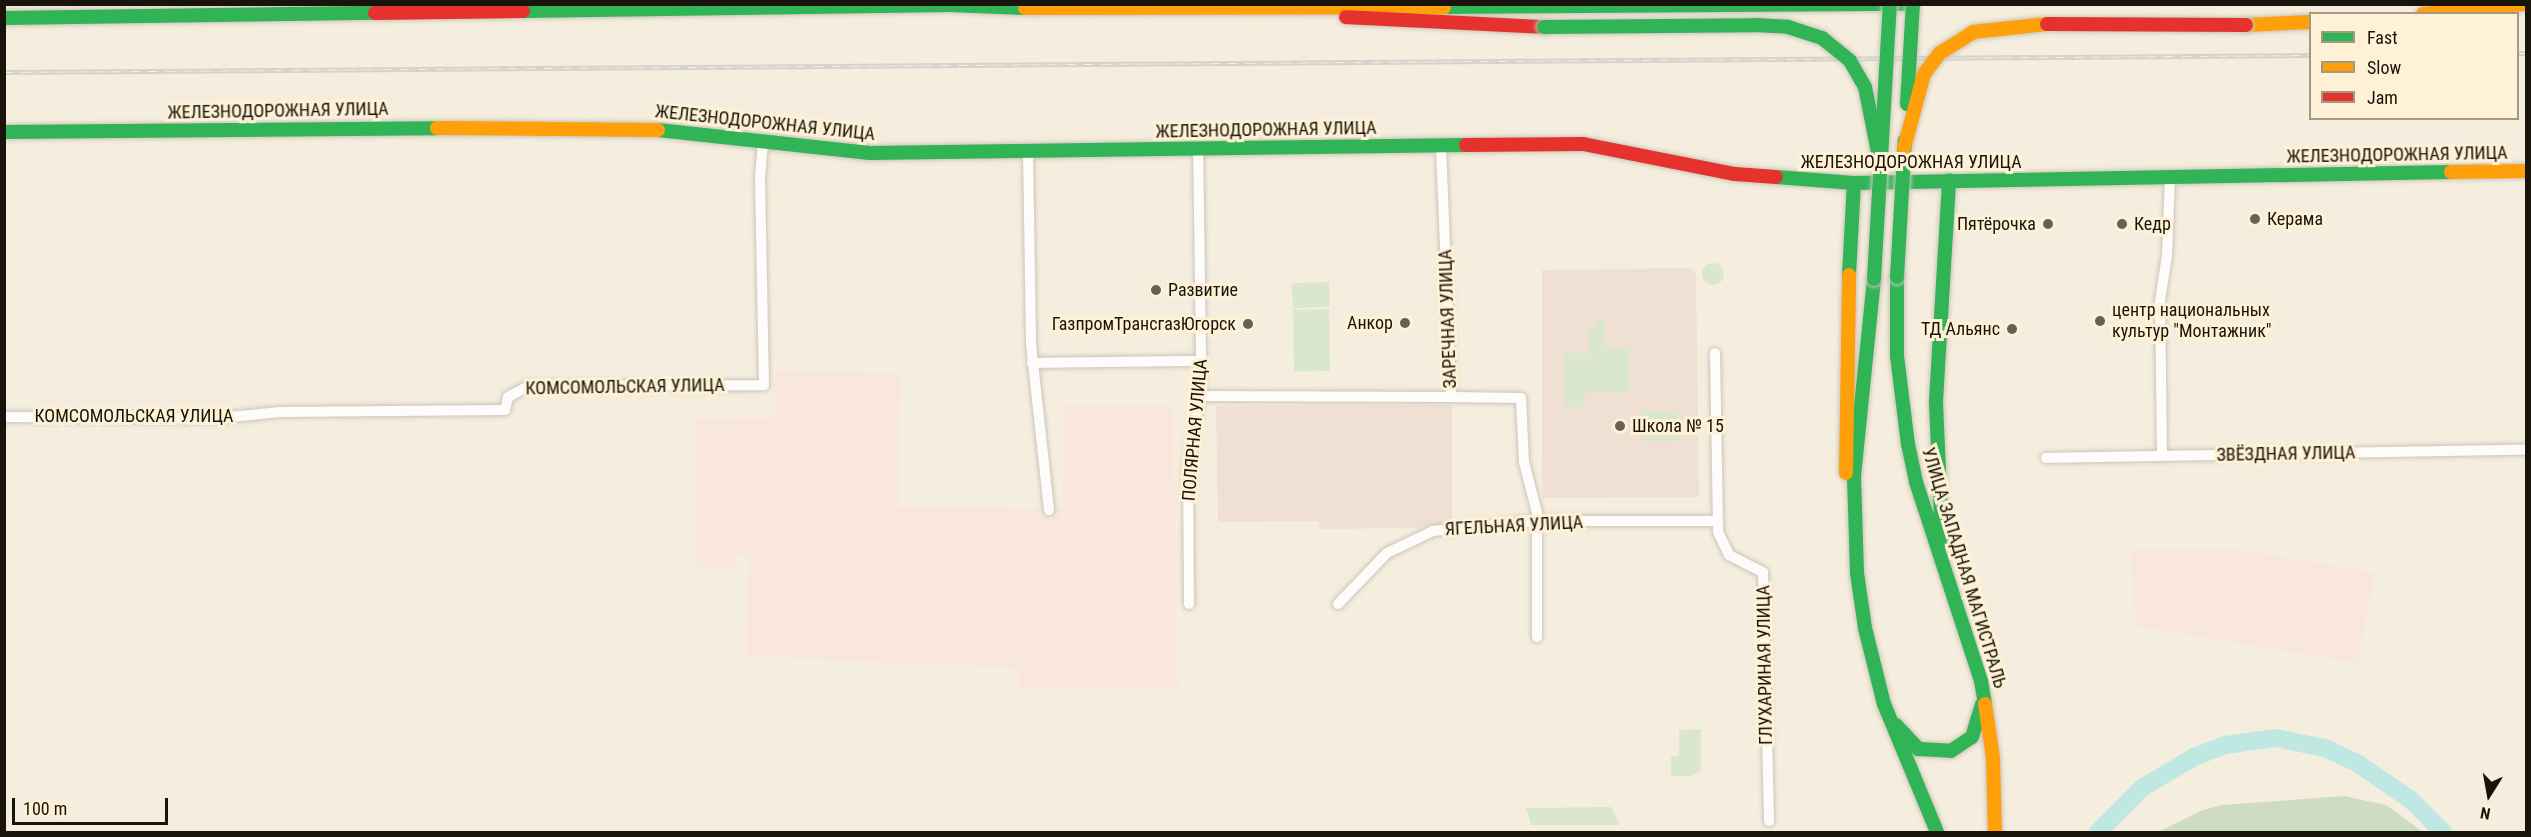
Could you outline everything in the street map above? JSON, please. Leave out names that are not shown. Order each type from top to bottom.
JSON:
[{"type":"main road","points":[[950,5],[960,4]]},
{"type":"main road","points":[[1860,600],[1853,528],[1854,477],[1874,279],[1890,4]]},
{"type":"main road","points":[[4,18],[720,6],[950,5],[1137,10],[1905,4]]},
{"type":"main road","points":[[1905,148],[1913,4]]},
{"type":"main road","points":[[2442,12],[2524,4]]},
{"type":"main road","points":[[1137,10],[1215,16],[1325,16],[1544,27],[1764,25],[1788,27],[1822,38],[1850,61],[1865,87],[1880,162]]},
{"type":"main road","points":[[1905,148],[1924,74],[1940,53],[1973,32],[2031,24],[2246,25],[2309,22]]},
{"type":"main road","name":"ЖЕЛЕЗНОДОРОЖНАЯ УЛИЦА","points":[[4,132],[572,127],[665,130],[870,153],[1198,148],[1605,146],[1735,174],[1854,183],[2526,171]]},
{"type":"main road","name":"УЛИЦА ЗАПАДНАЯ МАГИСТРАЛЬ","points":[[1905,148],[1897,277],[1897,356],[1908,444],[1916,482],[1981,681],[1993,758],[1995,832]]},
{"type":"main road","points":[[1946,572],[1939,510],[1936,401],[1949,180]]},
{"type":"main road","points":[[1854,183],[1846,325],[1846,534],[1884,704],[1937,832]]},
{"type":"main road","points":[[1884,704],[1911,745],[1935,753],[1951,751],[1966,742],[1978,725],[1981,681]]},
{"type":"street","name":"КОМСОМОЛЬСКАЯ УЛИЦА","points":[[4,417],[222,418],[280,412],[505,410],[508,397],[529,386],[764,385],[760,177],[763,142]]},
{"type":"street","name":"ЗАРЕЧНАЯ УЛИЦА","points":[[1441,146],[1451,397],[1521,398],[1524,462],[1537,521],[1537,637]]},
{"type":"street","name":"ПОЛЯРНАЯ УЛИЦА","points":[[1189,604],[1188,466],[1200,396],[1201,361],[1198,148]]},
{"type":"street","points":[[1028,150],[1032,363],[1049,510]]},
{"type":"street","points":[[2162,456],[2160,301],[2167,255],[2170,176]]},
{"type":"street","name":"ГЛУХАРИНАЯ УЛИЦА","points":[[1715,353],[1717,521],[1720,541],[1729,555],[1763,572],[1768,821]]},
{"type":"street","points":[[1032,363],[1201,361]]},
{"type":"street","points":[[1200,396],[1451,397]]},
{"type":"street","name":"ЗВЁЗДНАЯ УЛИЦА","points":[[2046,458],[2526,450]]},
{"type":"street","name":"ЯГЕЛЬНАЯ УЛИЦА","points":[[1338,604],[1388,553],[1418,536],[1461,526],[1537,521],[1717,521]]},
{"type":"shaded area","name":"Школа № 15","points":[[1691,268],[1696,275],[1699,497],[1542,498],[1542,270]]},
{"type":"shaded area","points":[[775,371],[900,373],[898,507],[1063,509],[1063,406],[1173,405],[1178,689],[1018,690],[1018,668],[746,656],[749,555],[734,555],[734,567],[695,567],[695,419],[775,418]]},
{"type":"shaded area","points":[[1452,405],[1452,521],[1416,528],[1320,529],[1319,521],[1218,522],[1216,406]]},
{"type":"shaded area","points":[[2131,549],[2235,549],[2375,573],[2358,663],[2135,626]]},
{"type":"green space","points":[[1713,263],[1721,266],[1724,274],[1721,282],[1713,285],[1705,282],[1702,274],[1705,266]]},
{"type":"green space","points":[[1329,282],[1330,307],[1293,308],[1292,283]]},
{"type":"green space","points":[[1329,309],[1330,371],[1294,372],[1293,310]]},
{"type":"green space","points":[[1597,321],[1605,321],[1606,349],[1629,348],[1629,392],[1586,392],[1585,406],[1565,407],[1564,353],[1589,353],[1589,327],[1597,327]]},
{"type":"green space","points":[[1643,411],[1677,411],[1677,441],[1643,441]]},
{"type":"green space","points":[[1701,729],[1701,771],[1691,776],[1671,776],[1671,756],[1679,756],[1679,730]]},
{"type":"green space","points":[[2344,796],[2386,805],[2423,832],[2158,832],[2203,810],[2222,805]]},
{"type":"green space","points":[[1611,807],[1620,825],[1531,825],[1526,808]]},
{"type":"waterway","points":[[2098,832],[2142,788],[2194,757],[2226,745],[2275,738],[2325,748],[2357,763],[2411,800],[2443,832]]},
{"type":"railway","points":[[2519,53],[2526,53]]},
{"type":"railway","points":[[4,72],[2309,55]]},
{"type":"traffic: fast","points":[[1874,279],[1890,4]]},
{"type":"traffic: fast","points":[[1444,7],[1905,4]]},
{"type":"traffic: fast","points":[[1907,104],[1913,4]]},
{"type":"traffic: fast","points":[[523,11],[950,5],[1025,8]]},
{"type":"traffic: fast","points":[[4,18],[375,13]]},
{"type":"traffic: fast","points":[[1544,27],[1755,25],[1788,27],[1822,38],[1850,61],[1865,87],[1880,162]]},
{"type":"traffic: fast","points":[[4,132],[437,128]]},
{"type":"traffic: fast","points":[[658,130],[870,153],[1466,145]]},
{"type":"traffic: fast","points":[[1897,277],[1905,140]]},
{"type":"traffic: fast","points":[[1776,177],[1854,183],[2451,172]]},
{"type":"traffic: fast","points":[[1942,540],[1936,401],[1949,180]]},
{"type":"traffic: fast","points":[[1849,275],[1854,183]]},
{"type":"traffic: fast","points":[[1897,277],[1897,356],[1908,444],[1916,482],[1981,681],[1985,704]]},
{"type":"traffic: fast","points":[[1874,279],[1854,477],[1857,573],[1865,628],[1884,704],[1937,832]]},
{"type":"traffic: fast","points":[[1896,725],[1918,749],[1951,751],[1972,737],[1982,705]]},
{"type":"traffic: slow","points":[[2443,12],[2524,4]]},
{"type":"traffic: slow","points":[[1025,8],[1444,7]]},
{"type":"traffic: slow","points":[[2246,25],[2309,22]]},
{"type":"traffic: slow","points":[[1904,148],[1924,74],[1940,53],[1973,32],[2047,24]]},
{"type":"traffic: slow","points":[[437,128],[658,130]]},
{"type":"traffic: slow","points":[[2451,172],[2526,171]]},
{"type":"traffic: slow","points":[[1846,473],[1849,275]]},
{"type":"traffic: slow","points":[[1985,704],[1993,758],[1995,832]]},
{"type":"traffic: jam","points":[[375,13],[523,11]]},
{"type":"traffic: jam","points":[[1346,17],[1544,27]]},
{"type":"traffic: jam","points":[[2047,24],[2246,25]]},
{"type":"traffic: jam","points":[[1466,145],[1583,144],[1735,174],[1776,177]]},
{"type":"place","name":"Керама","points":[[2255,219]]},
{"type":"place","name":"Пятёрочка","points":[[2048,224]]},
{"type":"place","name":"Кедр","points":[[2122,224]]},
{"type":"place","name":"Развитие","points":[[1156,290]]},
{"type":"place","name":"центр национальных культур \"Монтажник\"","points":[[2100,321]]},
{"type":"place","name":"Анкор","points":[[1405,323]]},
{"type":"place","name":"ГазпромТрансгазЮгорск","points":[[1248,324]]},
{"type":"place","name":"ТД Альянс","points":[[2012,329]]},
{"type":"place","name":"Школа № 15","points":[[1620,426]]}]
